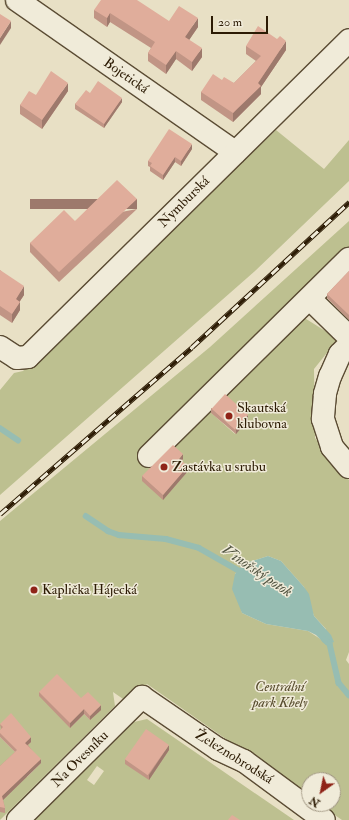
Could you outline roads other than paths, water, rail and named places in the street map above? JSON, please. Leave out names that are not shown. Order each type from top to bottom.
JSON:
[{"type":"street","name":"Bojetická","points":[[17,0],[235,152]]},
{"type":"street","name":"Nymburská","points":[[8,353],[28,357],[349,40]]},
{"type":"street","points":[[149,456],[349,259]]},
{"type":"street","points":[[310,299],[349,337]]},
{"type":"street","points":[[349,345],[340,354],[330,376],[325,394],[323,419],[332,447],[349,467]]},
{"type":"street","name":"Na Ovesníku","points":[[18,820],[142,697]]},
{"type":"street","name":"Železnobrodská","points":[[142,697],[218,749],[244,761],[324,820]]},
{"type":"water","points":[[268,556],[281,561],[304,587],[309,594],[314,616],[331,635],[334,642],[326,645],[316,635],[308,631],[266,624],[242,613],[232,589],[235,574],[243,564]]},
{"type":"waterway","name":"Vinořský potok","points":[[0,428],[18,440]]},
{"type":"waterway","name":"Vinořský potok","points":[[86,516],[108,531],[119,535],[166,539],[199,548],[243,573]]},
{"type":"waterway","name":"Vinořský potok","points":[[325,640],[330,644],[339,683],[349,695]]},
{"type":"railway","points":[[0,514],[192,347],[349,202]]},
{"type":"place","name":"Skautská klubovna","points":[[229,416]]},
{"type":"place","name":"Zastávka u srubu","points":[[164,467]]},
{"type":"place","name":"Kaplička Hájecká","points":[[34,590]]},
{"type":"park label","name":"Centrální park Kbely","points":[[280,696]]}]
